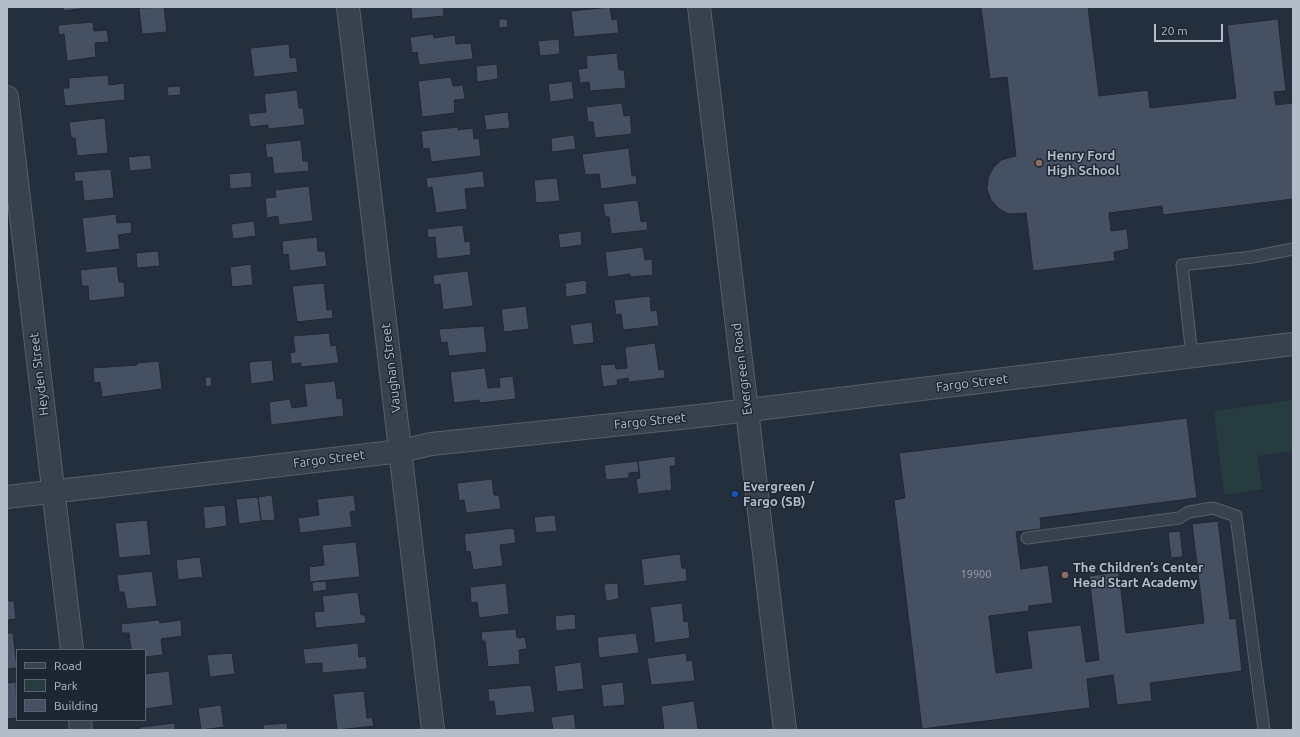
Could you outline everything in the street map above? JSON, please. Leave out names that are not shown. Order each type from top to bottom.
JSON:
[{"type":"street","name":"Vaughan Street","points":[[348,7],[433,730]]},
{"type":"street","name":"Evergreen Road","points":[[699,7],[784,730]]},
{"type":"street","name":"Heyden Street","points":[[7,97],[72,649]]},
{"type":"street","name":"Fargo Street","points":[[7,497],[400,451],[431,444],[746,410],[1293,344]]},
{"type":"lane","points":[[1192,356],[1182,265],[1252,257],[1293,249]]},
{"type":"lane","points":[[1027,538],[1179,518],[1189,512],[1213,508],[1236,516],[1264,730]]},
{"type":"green space","points":[[1293,400],[1293,451],[1257,456],[1262,489],[1224,495],[1214,411]]},
{"type":"building","points":[[63,7],[96,7],[63,11]]},
{"type":"building","points":[[164,7],[167,32],[142,34],[139,8]]},
{"type":"building","points":[[411,7],[443,7],[444,16],[412,19]]},
{"type":"building","points":[[610,7],[612,20],[617,19],[619,33],[574,37],[571,11]]},
{"type":"building","name":"Henry Ford High School","points":[[981,7],[1088,7],[1099,96],[1148,90],[1150,108],[1236,98],[1227,25],[1278,19],[1286,91],[1274,92],[1276,105],[1293,103],[1293,199],[1163,215],[1162,206],[1109,213],[1111,231],[1127,229],[1129,249],[1114,252],[1115,261],[1033,271],[1026,213],[1009,214],[999,209],[991,200],[987,189],[988,178],[993,168],[1001,160],[1016,156],[1007,77],[990,79]]},
{"type":"building","points":[[499,19],[507,19],[508,27],[499,28]]},
{"type":"building","points":[[93,22],[94,31],[107,30],[109,42],[95,43],[96,57],[67,61],[64,34],[59,35],[58,25]]},
{"type":"building","points":[[433,34],[434,38],[455,35],[456,44],[471,43],[473,59],[419,65],[417,52],[412,53],[410,37]]},
{"type":"building","points":[[559,39],[560,54],[540,56],[538,41]]},
{"type":"building","points":[[289,44],[290,58],[296,57],[298,72],[254,77],[250,48]]},
{"type":"building","points":[[617,53],[619,70],[624,70],[626,88],[590,91],[589,82],[580,83],[578,69],[587,68],[586,56]]},
{"type":"building","points":[[497,64],[498,79],[477,82],[476,66]]},
{"type":"building","points":[[108,75],[109,85],[124,83],[125,100],[65,106],[63,88],[69,88],[69,78]]},
{"type":"building","points":[[451,77],[453,86],[463,85],[465,99],[454,100],[455,113],[422,117],[418,81]]},
{"type":"building","points":[[572,81],[574,99],[550,102],[548,84]]},
{"type":"building","points":[[180,86],[181,95],[168,96],[167,87]]},
{"type":"building","points":[[297,90],[299,108],[303,108],[305,125],[268,129],[268,125],[250,127],[248,114],[266,112],[264,94]]},
{"type":"building","points":[[622,103],[624,116],[630,115],[632,134],[595,138],[593,122],[588,122],[586,107]]},
{"type":"building","points":[[508,112],[510,128],[486,130],[484,115]]},
{"type":"building","points":[[105,118],[108,153],[77,156],[75,138],[71,138],[69,122]]},
{"type":"building","points":[[458,127],[458,130],[473,128],[474,139],[479,138],[481,156],[431,162],[429,148],[423,149],[421,131]]},
{"type":"building","points":[[574,135],[576,149],[552,152],[551,138]]},
{"type":"building","points":[[301,140],[303,161],[308,161],[309,171],[274,174],[272,157],[267,158],[265,144]]},
{"type":"building","points":[[629,148],[632,176],[636,175],[637,184],[601,189],[599,174],[585,175],[582,154]]},
{"type":"building","points":[[150,155],[152,169],[130,171],[128,157]]},
{"type":"building","points":[[111,169],[114,198],[84,201],[82,181],[75,182],[74,172]]},
{"type":"building","points":[[483,171],[485,187],[465,189],[467,209],[436,213],[432,187],[427,188],[426,178]]},
{"type":"building","points":[[251,172],[252,187],[230,189],[229,174]]},
{"type":"building","points":[[557,178],[560,201],[536,203],[534,180]]},
{"type":"building","points":[[309,186],[313,221],[279,225],[278,216],[267,218],[265,198],[276,197],[275,190]]},
{"type":"building","points":[[638,200],[641,222],[647,221],[648,230],[611,234],[609,217],[605,217],[603,204]]},
{"type":"building","points":[[116,214],[117,223],[131,222],[132,233],[118,235],[120,249],[86,253],[82,218]]},
{"type":"building","points":[[254,221],[256,236],[233,239],[231,224]]},
{"type":"building","points":[[463,225],[465,242],[470,241],[471,255],[437,259],[435,237],[428,238],[427,229]]},
{"type":"building","points":[[581,231],[582,245],[560,248],[558,234]]},
{"type":"building","points":[[317,237],[318,251],[325,251],[327,266],[290,271],[288,254],[283,255],[282,241]]},
{"type":"building","points":[[643,247],[645,260],[652,259],[653,275],[630,277],[630,274],[608,277],[605,252]]},
{"type":"building","points":[[158,251],[160,266],[137,268],[136,253]]},
{"type":"building","points":[[251,264],[253,285],[232,287],[230,267]]},
{"type":"building","points":[[117,266],[119,282],[124,282],[125,297],[89,301],[88,286],[82,286],[80,270]]},
{"type":"building","points":[[468,271],[473,306],[443,310],[440,284],[434,285],[433,275]]},
{"type":"building","points":[[586,280],[587,294],[566,297],[565,283]]},
{"type":"building","points":[[324,283],[327,310],[332,309],[333,318],[297,322],[292,286]]},
{"type":"building","points":[[650,296],[651,311],[657,310],[659,326],[623,330],[621,314],[616,315],[614,300]]},
{"type":"building","points":[[526,306],[529,329],[504,332],[501,309]]},
{"type":"building","points":[[592,322],[594,343],[573,345],[570,325]]},
{"type":"building","points":[[484,326],[487,352],[449,356],[447,342],[441,343],[439,329]]},
{"type":"building","points":[[329,333],[331,346],[336,345],[339,363],[301,367],[301,363],[291,364],[290,353],[295,352],[293,336]]},
{"type":"building","points":[[655,343],[659,370],[664,369],[665,378],[629,382],[628,378],[617,380],[618,385],[603,387],[600,365],[615,364],[616,369],[627,368],[625,347]]},
{"type":"building","points":[[272,360],[274,381],[251,384],[249,362]]},
{"type":"building","points":[[159,361],[162,389],[102,397],[100,382],[94,383],[93,368],[137,365],[137,363]]},
{"type":"building","points":[[485,368],[488,388],[500,387],[499,378],[513,376],[516,399],[480,403],[479,400],[454,403],[450,372]]},
{"type":"building","points":[[205,377],[211,377],[212,386],[206,387]]},
{"type":"building","points":[[335,381],[337,399],[342,398],[344,416],[271,425],[269,402],[290,399],[292,408],[307,406],[304,384]]},
{"type":"building","points":[[1187,418],[1197,498],[1040,518],[1041,529],[1016,532],[1021,569],[1048,565],[1053,603],[1029,606],[1029,611],[989,616],[996,673],[1032,668],[1027,631],[1081,625],[1086,662],[1099,660],[1089,576],[1119,572],[1126,633],[1204,623],[1192,524],[1218,521],[1230,619],[1236,618],[1242,671],[1150,683],[1152,701],[1117,705],[1113,675],[1087,679],[1090,708],[922,729],[894,500],[905,498],[899,453]]},
{"type":"building","points":[[675,456],[676,466],[670,466],[672,490],[638,494],[636,479],[640,478],[638,461]]},
{"type":"building","points":[[638,461],[639,472],[629,473],[629,478],[606,480],[604,465]]},
{"type":"building","points":[[492,479],[494,495],[499,495],[501,509],[466,513],[464,500],[459,501],[457,483]]},
{"type":"building","points":[[272,495],[275,520],[261,521],[258,497]]},
{"type":"building","points":[[354,495],[356,511],[350,512],[352,527],[300,533],[298,518],[319,515],[317,499]]},
{"type":"building","points":[[258,497],[261,521],[239,524],[236,499]]},
{"type":"building","points":[[225,505],[227,526],[205,529],[203,507]]},
{"type":"building","points":[[555,515],[557,531],[536,533],[534,517]]},
{"type":"building","points":[[147,520],[151,555],[119,558],[115,523]]},
{"type":"building","points":[[514,528],[516,543],[500,545],[503,566],[473,570],[470,551],[466,552],[464,534]]},
{"type":"building","points":[[1180,531],[1183,557],[1171,558],[1168,532]]},
{"type":"building","points":[[356,542],[360,577],[310,582],[309,567],[324,565],[322,545]]},
{"type":"building","points":[[680,554],[682,568],[686,568],[687,581],[644,586],[641,559]]},
{"type":"building","points":[[200,557],[203,577],[178,580],[176,560]]},
{"type":"building","points":[[152,571],[157,606],[127,609],[124,592],[119,592],[117,575]]},
{"type":"building","points":[[326,581],[327,590],[313,592],[312,582]]},
{"type":"building","points":[[7,583],[9,601],[14,601],[16,619],[7,620]]},
{"type":"building","points":[[506,583],[509,614],[479,618],[477,602],[471,603],[470,587]]},
{"type":"building","points":[[618,583],[619,599],[606,601],[604,584]]},
{"type":"building","points":[[358,592],[361,615],[365,615],[366,623],[316,628],[314,612],[324,611],[322,596]]},
{"type":"building","points":[[682,603],[684,622],[688,621],[690,638],[655,643],[650,607]]},
{"type":"building","points":[[575,614],[576,629],[556,631],[555,616]]},
{"type":"building","points":[[159,620],[160,623],[181,620],[182,636],[161,639],[163,655],[146,657],[146,649],[131,649],[129,633],[122,633],[121,624]]},
{"type":"building","points":[[516,629],[517,638],[525,637],[527,649],[519,650],[520,664],[488,667],[485,641],[482,641],[481,632]]},
{"type":"building","points":[[7,633],[13,633],[16,668],[7,669]]},
{"type":"building","points":[[636,633],[639,653],[599,658],[597,637]]},
{"type":"building","points":[[358,643],[359,657],[366,656],[367,669],[322,673],[322,663],[305,664],[303,649]]},
{"type":"building","points":[[232,653],[235,674],[210,677],[207,655]]},
{"type":"building","points":[[686,653],[687,661],[692,660],[695,681],[651,685],[647,658]]},
{"type":"building","points":[[581,662],[584,689],[557,692],[554,666]]},
{"type":"building","points":[[169,671],[173,705],[146,709],[146,674]]},
{"type":"building","points":[[16,682],[16,718],[7,719],[7,683]]},
{"type":"building","points":[[623,682],[625,705],[603,707],[601,685]]},
{"type":"building","points":[[531,685],[535,712],[496,716],[494,701],[489,702],[488,689]]},
{"type":"building","points":[[364,691],[367,718],[372,717],[374,726],[337,730],[333,694]]},
{"type":"building","points":[[694,701],[698,729],[701,730],[664,730],[661,706]]},
{"type":"building","points":[[221,705],[224,727],[201,730],[198,708]]},
{"type":"building","points":[[574,714],[576,729],[553,730],[551,717]]},
{"type":"building","points":[[175,723],[175,730],[140,730],[140,727]]},
{"type":"building","points":[[287,723],[288,730],[264,730],[263,725]]},
{"type":"place","name":"Henry Ford High School","points":[[1039,163]]},
{"type":"place","name":"Evergreen / Fargo (SB)","points":[[735,494]]},
{"type":"place","name":"The Children’s Center Head Start Academy","points":[[1065,575]]}]
